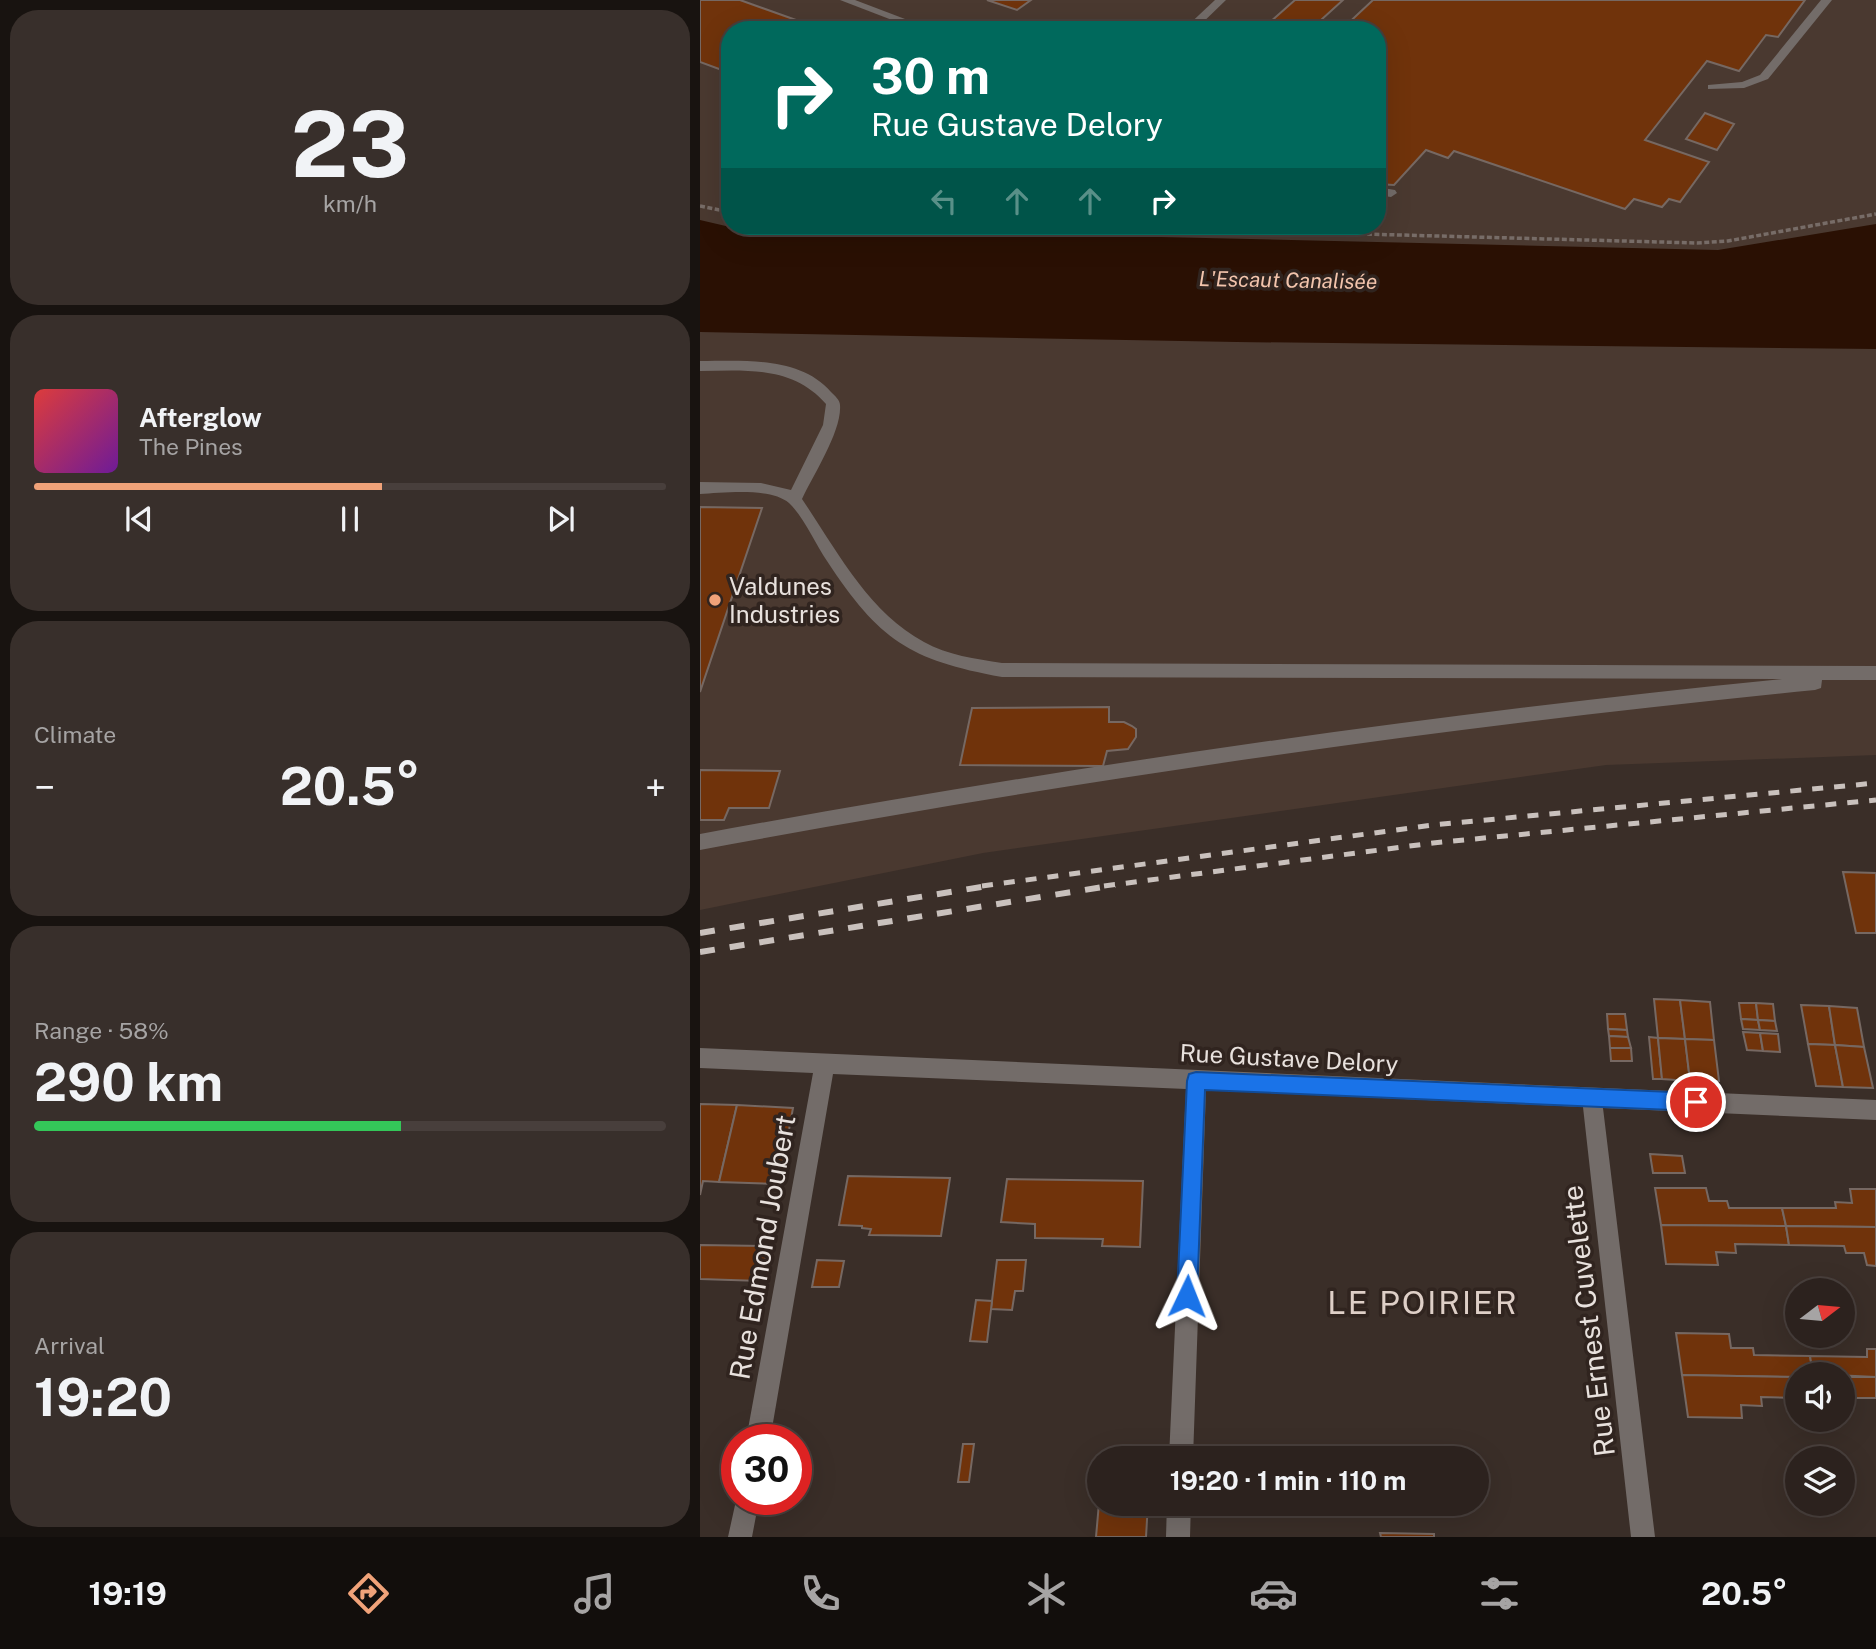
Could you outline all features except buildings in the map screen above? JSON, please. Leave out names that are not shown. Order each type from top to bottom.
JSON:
[{"type":"street","points":[[845,0],[904,21]]},
{"type":"street","points":[[1198,21],[1221,0]]},
{"type":"street","points":[[1712,87],[1744,85],[1764,76],[1827,0]]},
{"type":"street","points":[[1386,192],[1391,193]]},
{"type":"street","points":[[700,366],[784,370],[807,379],[833,403],[830,425],[794,499]]},
{"type":"street","points":[[700,488],[769,489],[794,499],[869,606],[902,638],[943,656],[1002,670],[1876,675]]},
{"type":"street","points":[[700,842],[869,809],[1394,729],[1876,675]]},
{"type":"street","name":"Rue Gustave Delory","points":[[700,1058],[1876,1110]]},
{"type":"street","name":"Rue Edmond Joubert","points":[[761,1424],[825,1063]]},
{"type":"street","points":[[1181,1446],[1196,1081]]},
{"type":"street","name":"Rue Ernest Cuvelette","points":[[1592,1098],[1643,1537]]},
{"type":"street","points":[[740,1537],[744,1515]]},
{"type":"street","points":[[1178,1537],[1179,1516]]},
{"type":"path","points":[[700,206],[721,210]]},
{"type":"path","points":[[1386,235],[1696,243],[1728,241],[1876,214]]},
{"type":"shaded area","points":[[700,0],[1876,0],[1876,755],[1606,765],[983,853],[700,910]]},
{"type":"water","name":"L'Escaut Canalisée","points":[[700,220],[721,225],[721,235],[1074,235],[1718,250],[1876,224],[1876,349],[1237,342],[700,332]]},
{"type":"railway","points":[[982,886],[1433,825],[1876,783]]},
{"type":"railway","points":[[1104,886],[1433,843],[1876,800]]},
{"type":"railway","points":[[700,933],[993,885]]},
{"type":"railway","points":[[700,952],[1115,885]]},
{"type":"place","name":"Valdunes Industries","points":[[715,600]]},
{"type":"district","name":"LE POIRIER","points":[[1423,1302]]},
{"type":"route","points":[[1187,1296],[1196,1081],[1696,1102]]}]
